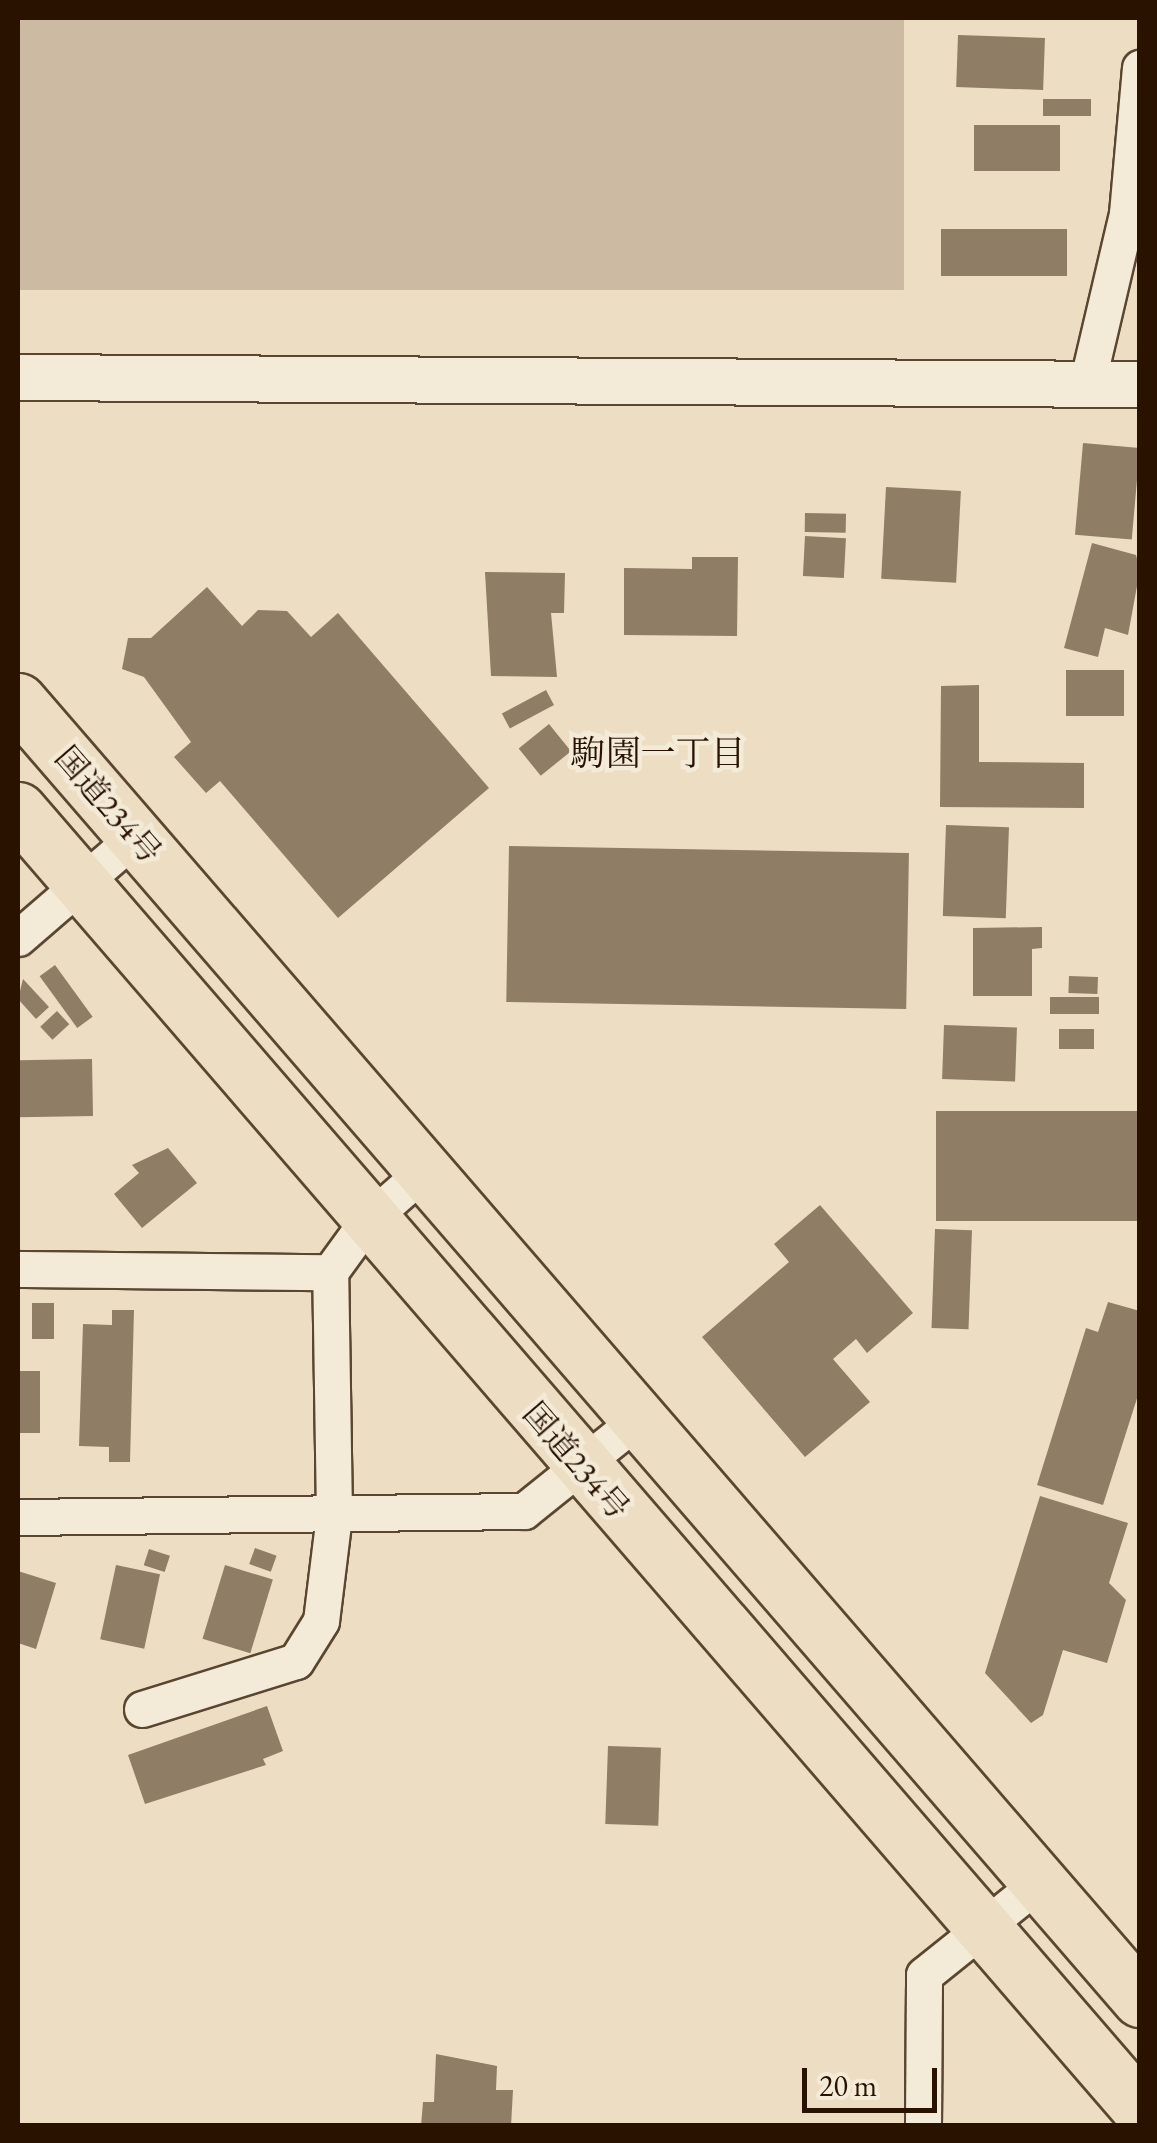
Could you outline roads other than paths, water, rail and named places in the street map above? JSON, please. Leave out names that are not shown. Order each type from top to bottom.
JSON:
[{"type":"highway","name":"国道234号","points":[[18,701],[1132,1991]]},
{"type":"highway","name":"国道234号","points":[[18,810],[367,1221],[1131,2100]]},
{"type":"street","points":[[1087,384],[1127,212],[1140,68]]},
{"type":"street","points":[[18,377],[1140,384]]},
{"type":"street","points":[[18,938],[136,838]]},
{"type":"street","points":[[142,1709],[296,1660],[320,1621],[334,1515],[330,1272],[367,1221],[424,1172]]},
{"type":"street","points":[[18,1269],[330,1272]]},
{"type":"street","points":[[18,1517],[524,1511],[637,1420]]},
{"type":"street","points":[[924,2126],[924,1975],[1037,1884]]},
{"type":"district","name":"駒園一丁目","points":[[658,753]]}]
